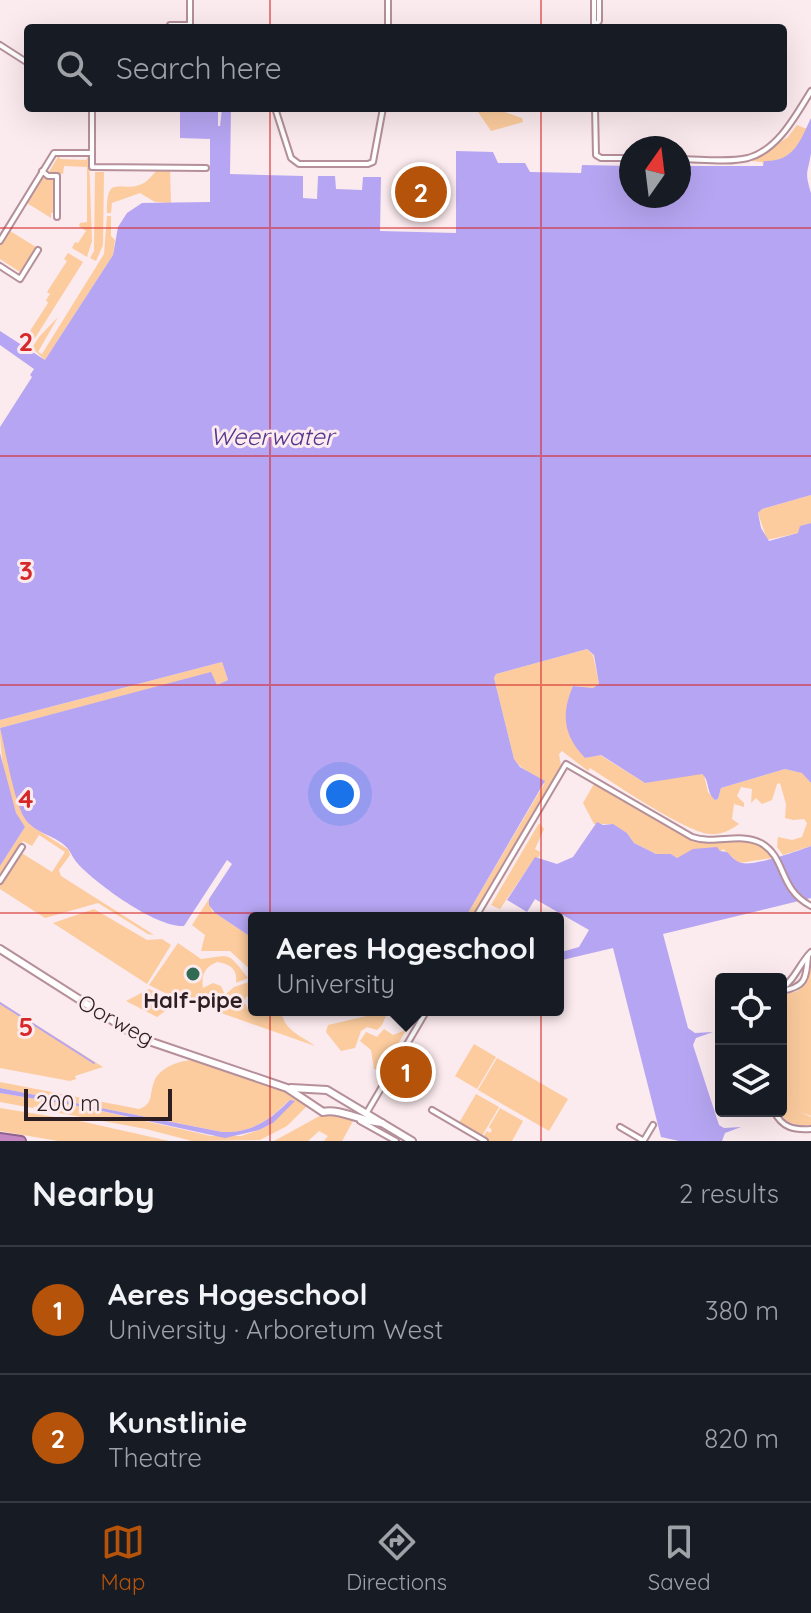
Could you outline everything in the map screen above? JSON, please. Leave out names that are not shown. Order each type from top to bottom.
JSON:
[{"type":"highway","points":[[0,1138],[21,1141]]},
{"type":"street","points":[[190,0],[190,24]]},
{"type":"street","points":[[388,0],[388,24]]},
{"type":"street","points":[[594,24],[597,0]]},
{"type":"street","points":[[1,47],[24,61]]},
{"type":"street","points":[[691,159],[744,159],[757,154],[784,132],[811,91]]},
{"type":"street","points":[[92,112],[92,167],[206,168]]},
{"type":"street","points":[[276,112],[291,158],[299,164],[373,162],[382,112]]},
{"type":"street","points":[[595,112],[595,152],[601,158],[619,158]]},
{"type":"street","points":[[0,241],[54,153],[92,153]]},
{"type":"street","points":[[42,171],[48,176],[57,176],[57,217]]},
{"type":"street","points":[[0,266],[20,279],[38,250]]},
{"type":"street","points":[[479,912],[566,764],[692,837],[710,841],[750,839],[771,851],[788,888],[811,906]]},
{"type":"street","points":[[0,881],[22,847]]},
{"type":"street","name":"Oorweg","points":[[0,949],[140,1038],[287,1088],[323,1112],[333,1110],[356,1119],[382,1123]]},
{"type":"street","points":[[787,985],[809,954]]},
{"type":"street","points":[[787,989],[802,983],[809,954]]},
{"type":"street","points":[[377,1131],[363,1113],[423,1016]]},
{"type":"street","name":"Oorweg","points":[[287,1088],[318,1088],[334,1093],[412,1141]]},
{"type":"street","points":[[306,1100],[318,1088]]},
{"type":"street","points":[[432,1110],[485,1141]]},
{"type":"street","points":[[778,1117],[788,1127],[811,1129]]},
{"type":"street","points":[[356,1119],[396,1141]]},
{"type":"street","points":[[620,1127],[644,1141],[653,1125]]},
{"type":"shaded area","points":[[478,112],[505,112],[522,118],[523,122],[491,131]]},
{"type":"shaded area","points":[[797,125],[807,129],[786,157],[764,161],[764,166],[762,162],[751,161],[788,137]]},
{"type":"shaded area","points":[[59,155],[60,159],[86,160],[89,155],[92,241],[87,257],[72,248],[86,231],[79,226],[87,222],[87,167],[64,166],[63,174],[49,172]]},
{"type":"shaded area","points":[[158,169],[170,169],[171,203],[155,202],[140,193],[112,203],[111,213],[107,213],[107,200],[112,188],[144,183]]},
{"type":"shaded area","points":[[95,172],[104,172],[103,245],[96,261],[90,258],[94,251]]},
{"type":"shaded area","points":[[43,177],[52,178],[54,182],[51,218],[27,203]]},
{"type":"shaded area","points":[[107,216],[111,216],[111,236],[115,240],[113,255],[45,360],[32,348],[58,317],[38,352],[42,354],[104,254]]},
{"type":"shaded area","points":[[10,231],[36,247],[20,272],[0,259],[0,246]]},
{"type":"shaded area","points":[[68,253],[83,262],[30,346],[23,342],[48,303],[46,300],[50,294],[47,292],[67,261],[64,259]]},
{"type":"shaded area","points":[[811,495],[811,523],[801,526],[798,533],[767,540],[758,513],[762,509]]},
{"type":"shaded area","points":[[587,649],[593,655],[599,684],[593,688],[573,686],[566,715],[569,732],[585,758],[600,755],[645,783],[698,773],[704,775],[708,792],[715,800],[721,788],[785,769],[803,773],[811,783],[811,846],[783,855],[777,847],[778,837],[792,840],[802,837],[807,823],[804,819],[785,818],[786,804],[780,783],[772,800],[762,804],[756,798],[751,803],[752,789],[741,787],[737,796],[744,807],[734,804],[732,819],[739,824],[725,832],[709,834],[666,815],[590,768],[588,771],[562,751],[559,754],[561,766],[476,912],[469,912],[544,784],[514,759],[494,678],[496,674]]},
{"type":"shaded area","points":[[222,662],[228,680],[217,685],[210,673],[0,728],[0,720]]},
{"type":"shaded area","points":[[0,728],[16,792],[30,825],[69,850],[70,855],[59,870],[61,876],[154,935],[98,903],[45,918],[0,889],[0,883],[20,852],[52,872],[65,852],[39,835],[32,846],[23,841],[0,877],[0,866],[25,827],[9,794]]},
{"type":"shaded area","points":[[595,782],[691,838],[712,843],[749,841],[762,847],[773,858],[739,863],[723,849],[720,852],[696,849],[677,858],[671,854],[656,854],[634,843],[627,833],[612,824],[594,824],[583,803]]},
{"type":"shaded area","points":[[539,823],[544,829],[535,849],[540,852],[539,857],[534,859],[500,909],[491,905]]},
{"type":"shaded area","points":[[209,899],[212,911],[248,935],[248,968],[230,951],[201,951],[205,935],[192,925]]},
{"type":"shaded area","points":[[94,909],[147,940],[162,939],[171,945],[147,984],[53,923]]},
{"type":"shaded area","points":[[178,943],[201,959],[229,957],[248,978],[236,983],[232,968],[217,962],[205,972],[203,988],[213,983],[221,986],[225,995],[234,987],[248,982],[248,996],[244,1002],[248,1016],[283,1016],[289,1027],[315,1046],[167,994],[149,985]]},
{"type":"shaded area","points":[[811,957],[811,1116],[800,1112],[811,1117],[811,1125],[801,1125],[782,1117],[787,1117],[787,994],[798,991],[807,979]]},
{"type":"shaded area","points":[[149,989],[176,1003],[157,1017],[126,1001]]},
{"type":"shaded area","points":[[0,1002],[103,1067],[75,1076],[76,1079],[70,1081],[0,1068]]},
{"type":"shaded area","points":[[367,1016],[386,1016],[377,1030],[367,1027],[361,1031],[355,1048],[341,1051],[326,1032],[328,1025]]},
{"type":"shaded area","points":[[405,1016],[414,1016],[382,1071],[374,1069],[371,1050],[360,1041],[366,1032],[377,1037],[384,1029],[393,1035],[403,1031]]},
{"type":"shaded area","points":[[474,1044],[496,1057],[477,1089],[455,1076]]},
{"type":"shaded area","points":[[497,1058],[568,1099],[549,1131],[478,1090]]},
{"type":"shaded area","points":[[195,1060],[293,1093],[309,1104],[287,1126],[260,1140],[192,1141],[146,1129],[0,1102],[0,1093],[84,1107],[211,1136],[241,1136],[273,1123],[289,1100],[260,1124],[222,1132],[0,1088],[0,1082],[139,1109],[149,1101],[154,1082],[165,1068]]},
{"type":"shaded area","points":[[476,1094],[499,1107],[482,1136],[459,1123]]},
{"type":"shaded area","points":[[0,1108],[80,1121],[169,1141],[58,1141],[0,1131]]},
{"type":"shaded area","points":[[500,1108],[523,1121],[512,1141],[489,1141],[483,1137],[492,1130],[489,1127]]},
{"type":"shaded area","points":[[325,1113],[345,1116],[353,1121],[342,1141],[324,1141],[328,1136],[319,1131],[308,1141],[274,1141]]},
{"type":"water","name":"Weerwater","points":[[180,112],[218,112],[220,126],[222,112],[231,112],[230,174],[303,176],[303,198],[317,199],[318,176],[335,176],[336,189],[362,190],[363,177],[381,177],[380,231],[456,233],[456,151],[493,152],[498,163],[525,163],[530,172],[581,173],[582,165],[619,166],[619,208],[691,208],[691,166],[763,166],[764,161],[782,158],[795,148],[811,118],[811,153],[807,176],[811,193],[811,495],[762,509],[758,513],[761,528],[769,541],[798,533],[800,526],[811,523],[811,783],[802,773],[785,769],[721,788],[715,800],[702,774],[645,783],[601,755],[585,758],[568,732],[566,715],[573,686],[593,688],[599,684],[594,655],[587,649],[496,674],[494,678],[514,759],[520,767],[545,781],[469,912],[248,912],[248,935],[215,913],[209,905],[209,899],[232,864],[227,860],[184,926],[173,925],[144,913],[113,894],[79,865],[64,845],[28,823],[17,799],[0,728],[211,672],[217,685],[228,680],[222,662],[0,720],[0,427],[34,369],[0,345],[0,331],[45,360],[113,255],[118,227],[127,213],[142,203],[210,202],[210,139],[180,138]]},
{"type":"water","points":[[0,753],[16,813],[25,827],[0,866]]},
{"type":"water","points":[[597,822],[613,824],[627,833],[634,843],[656,854],[671,854],[677,858],[693,849],[717,847],[738,861],[748,863],[776,858],[811,846],[811,898],[663,934],[688,1028],[695,1033],[713,1032],[696,1038],[693,1045],[715,1117],[724,1128],[741,1127],[725,1133],[722,1141],[679,1141],[661,1137],[613,948],[564,960],[564,951],[579,947],[589,930],[564,916],[564,912],[558,912],[535,899],[527,912],[507,900],[535,857],[557,864],[573,857]]},
{"type":"water","points":[[0,1088],[222,1132],[251,1128],[275,1114],[290,1100],[295,1101],[273,1123],[259,1130],[225,1138],[84,1107],[0,1093]]},
{"type":"waterway","points":[[0,1003],[94,1063]]},
{"type":"place","name":"Kunstlinie","points":[[421,192]]},
{"type":"place","name":"Half-pipe","points":[[193,974]]},
{"type":"place","name":"Aeres Hogeschool","points":[[406,1072]]}]
